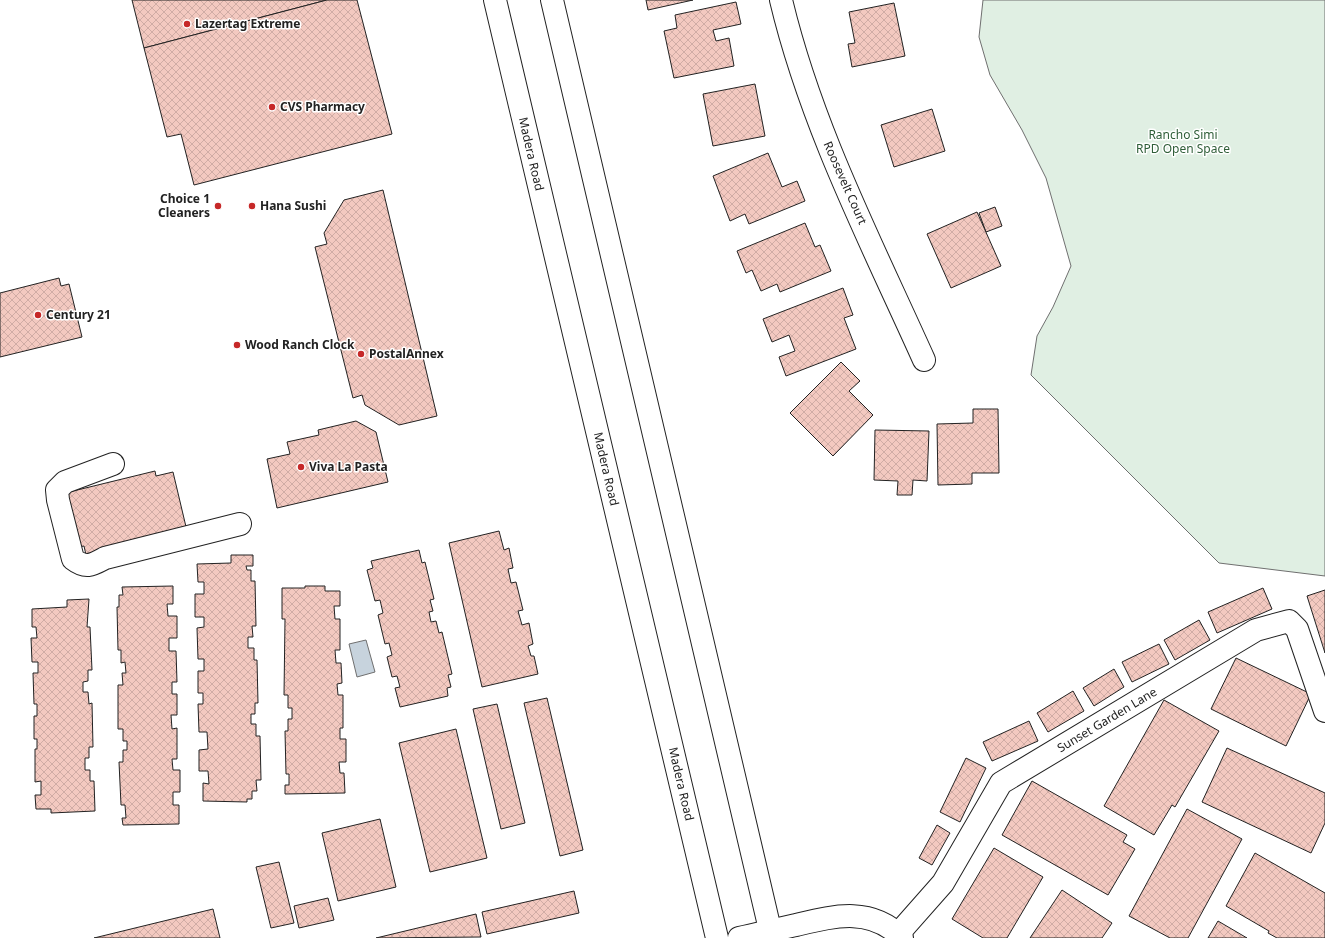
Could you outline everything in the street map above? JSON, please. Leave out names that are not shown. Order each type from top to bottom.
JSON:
[{"type":"main road","name":"Madera Road","points":[[495,0],[717,938]]},
{"type":"main road","points":[[552,0],[771,934]]},
{"type":"main road","name":"Roosevelt Court","points":[[781,0],[803,82],[821,129],[924,360]]},
{"type":"main road","points":[[113,464],[65,482],[57,490],[58,500],[73,559],[80,565],[93,565],[105,558],[240,524]]},
{"type":"main road","name":"Sunset Garden Lane","points":[[739,938],[771,934],[836,916],[858,916],[881,923],[900,936],[943,883],[1001,783],[1256,630],[1289,621],[1296,629],[1325,712]]},
{"type":"green space","name":"Rancho Simi RPD Open Space","points":[[983,0],[1325,0],[1325,576],[1219,563],[1031,375],[1037,336],[1053,307],[1071,266],[1046,178],[1022,130],[990,75],[979,37]]},
{"type":"shaded area","points":[[366,640],[375,672],[357,677],[349,644]]},
{"type":"building","name":"Lazertag Extreme","points":[[132,0],[327,0],[144,48]]},
{"type":"building","name":"CVS Pharmacy","points":[[327,0],[357,0],[392,134],[194,185],[181,134],[167,137],[144,48]]},
{"type":"building","points":[[646,0],[693,0],[648,10]]},
{"type":"building","points":[[736,2],[741,24],[713,30],[716,41],[729,38],[734,66],[674,78],[664,31],[677,28],[675,15]]},
{"type":"building","points":[[894,3],[905,56],[852,67],[848,44],[855,43],[849,12]]},
{"type":"building","points":[[755,84],[765,136],[713,146],[703,94]]},
{"type":"building","points":[[932,109],[945,151],[894,167],[881,125]]},
{"type":"building","points":[[768,153],[782,187],[797,181],[805,201],[749,224],[745,214],[730,221],[713,176]]},
{"type":"building","points":[[383,190],[437,416],[399,425],[365,405],[362,395],[353,398],[315,247],[327,244],[324,233],[344,200]]},
{"type":"building","points":[[995,207],[1002,226],[986,232],[979,213]]},
{"type":"building","points":[[977,212],[1001,266],[951,288],[927,234]]},
{"type":"building","points":[[805,223],[815,247],[820,245],[831,271],[780,292],[777,284],[761,291],[752,270],[746,273],[737,251]]},
{"type":"building","name":"Century 21","points":[[59,278],[61,286],[69,284],[82,337],[0,357],[0,293]]},
{"type":"building","points":[[843,288],[853,315],[844,318],[856,349],[786,376],[779,357],[795,351],[789,335],[772,342],[763,319]]},
{"type":"building","points":[[841,362],[860,381],[849,391],[873,415],[833,456],[790,413]]},
{"type":"building","points":[[973,409],[998,409],[999,473],[972,473],[972,484],[938,485],[937,424],[973,423]]},
{"type":"building","points":[[356,421],[376,432],[388,482],[277,508],[267,459],[290,454],[287,442],[319,435],[318,430]]},
{"type":"building","points":[[875,430],[929,431],[927,481],[913,480],[912,495],[897,495],[898,481],[874,480]]},
{"type":"building","points":[[155,471],[156,476],[173,472],[187,531],[86,555],[84,546],[78,547],[65,493]]},
{"type":"building","points":[[499,531],[504,550],[509,548],[513,568],[508,569],[511,583],[516,582],[523,610],[518,611],[522,625],[529,623],[533,644],[528,646],[531,656],[534,656],[538,674],[482,687],[449,543]]},
{"type":"building","points":[[419,550],[422,563],[425,562],[434,599],[430,600],[433,611],[429,612],[431,622],[436,621],[439,633],[442,632],[452,674],[448,675],[451,687],[447,688],[448,696],[400,707],[395,688],[400,687],[397,676],[392,677],[387,657],[392,655],[389,643],[385,644],[378,615],[383,613],[380,600],[375,601],[367,570],[373,568],[371,561]]},
{"type":"building","points":[[231,555],[253,555],[253,566],[246,566],[247,570],[251,570],[251,581],[255,581],[256,626],[252,626],[253,637],[248,637],[248,648],[254,648],[254,660],[257,660],[258,703],[255,703],[255,714],[251,714],[251,724],[256,724],[256,736],[260,736],[261,780],[256,780],[257,791],[252,791],[252,799],[247,799],[247,802],[203,801],[203,783],[209,784],[208,771],[199,771],[199,750],[208,749],[207,732],[199,732],[198,704],[203,704],[203,693],[198,693],[198,671],[204,671],[204,659],[198,659],[197,628],[204,627],[204,617],[195,617],[195,594],[204,594],[204,582],[198,582],[197,564],[231,563]]},
{"type":"building","points":[[173,586],[173,604],[167,604],[168,616],[177,616],[177,638],[169,638],[169,651],[176,651],[177,682],[172,682],[172,694],[177,694],[177,715],[171,715],[172,729],[177,728],[177,759],[172,759],[173,770],[180,770],[180,792],[173,792],[173,805],[179,805],[179,824],[123,825],[122,818],[126,818],[125,805],[121,805],[119,762],[123,762],[123,750],[127,750],[127,741],[123,741],[123,729],[118,729],[118,685],[123,685],[122,673],[126,673],[125,662],[121,663],[121,650],[118,650],[117,607],[119,607],[119,595],[123,595],[122,587]]},
{"type":"building","points":[[305,586],[325,586],[325,591],[340,591],[340,606],[334,606],[335,619],[340,619],[340,650],[335,650],[336,663],[341,663],[342,683],[337,684],[338,695],[343,695],[343,728],[340,728],[340,739],[346,739],[346,762],[339,762],[340,773],[344,773],[345,793],[285,794],[285,785],[289,785],[289,774],[286,774],[285,731],[288,731],[288,719],[292,719],[292,708],[288,708],[288,695],[284,695],[285,619],[282,619],[282,588],[305,588]]},
{"type":"building","points":[[1263,588],[1272,609],[1217,633],[1208,612]]},
{"type":"building","points":[[1325,590],[1325,653],[1307,596]]},
{"type":"building","points":[[89,599],[87,627],[90,627],[92,670],[88,670],[88,681],[83,682],[83,692],[88,692],[89,704],[92,703],[93,747],[89,747],[89,758],[85,758],[85,770],[90,770],[90,781],[94,781],[95,811],[51,813],[51,809],[36,809],[35,795],[41,795],[41,781],[35,782],[35,749],[37,749],[37,739],[34,739],[34,716],[37,716],[37,704],[34,704],[33,673],[38,673],[38,662],[32,662],[31,638],[37,638],[36,627],[32,627],[32,609],[67,607],[67,600]]},
{"type":"building","points":[[1199,620],[1210,640],[1175,660],[1164,640]]},
{"type":"building","points":[[1159,644],[1169,664],[1132,682],[1122,662]]},
{"type":"building","points":[[1236,658],[1311,694],[1286,746],[1211,709]]},
{"type":"building","points":[[1114,669],[1124,687],[1094,706],[1083,688]]},
{"type":"building","points":[[1073,691],[1084,711],[1048,732],[1037,713]]},
{"type":"building","points":[[547,698],[583,850],[560,856],[524,703]]},
{"type":"building","points":[[1164,700],[1219,731],[1175,807],[1172,805],[1154,835],[1104,806]]},
{"type":"building","points":[[497,704],[525,823],[501,829],[473,709]]},
{"type":"building","points":[[1029,721],[1038,741],[992,761],[983,742]]},
{"type":"building","points":[[456,729],[487,858],[430,872],[399,743]]},
{"type":"building","points":[[1227,748],[1325,793],[1325,823],[1311,853],[1202,802]]},
{"type":"building","points":[[966,758],[986,768],[960,822],[940,812]]},
{"type":"building","points":[[1032,781],[1127,835],[1123,842],[1135,849],[1108,895],[1002,835]]},
{"type":"building","points":[[1187,809],[1242,839],[1188,938],[1170,938],[1129,916]]},
{"type":"building","points":[[380,819],[396,887],[338,901],[322,833]]},
{"type":"building","points":[[937,825],[950,833],[932,865],[919,858]]},
{"type":"building","points":[[994,848],[1043,877],[1007,938],[983,938],[952,919]]},
{"type":"building","points":[[1255,853],[1325,893],[1325,938],[1277,938],[1268,933],[1269,931],[1226,906]]},
{"type":"building","points":[[279,862],[294,923],[271,928],[256,867]]},
{"type":"building","points":[[1062,890],[1112,923],[1102,938],[1030,938]]},
{"type":"building","points":[[574,891],[579,913],[487,934],[482,912]]},
{"type":"building","points":[[328,898],[334,920],[299,928],[294,906]]},
{"type":"building","points":[[213,909],[220,938],[94,938]]},
{"type":"building","points":[[476,914],[481,937],[376,938]]},
{"type":"building","points":[[1218,921],[1247,938],[1208,938]]},
{"type":"place","name":"Lazertag Extreme","points":[[187,24]]},
{"type":"place","name":"CVS Pharmacy","points":[[272,107]]},
{"type":"place","name":"Choice 1 Cleaners","points":[[218,206]]},
{"type":"place","name":"Hana Sushi","points":[[252,206]]},
{"type":"place","name":"Century 21","points":[[38,315]]},
{"type":"place","name":"Wood Ranch Clock","points":[[237,345]]},
{"type":"place","name":"PostalAnnex","points":[[361,354]]},
{"type":"place","name":"Viva La Pasta","points":[[301,467]]}]
